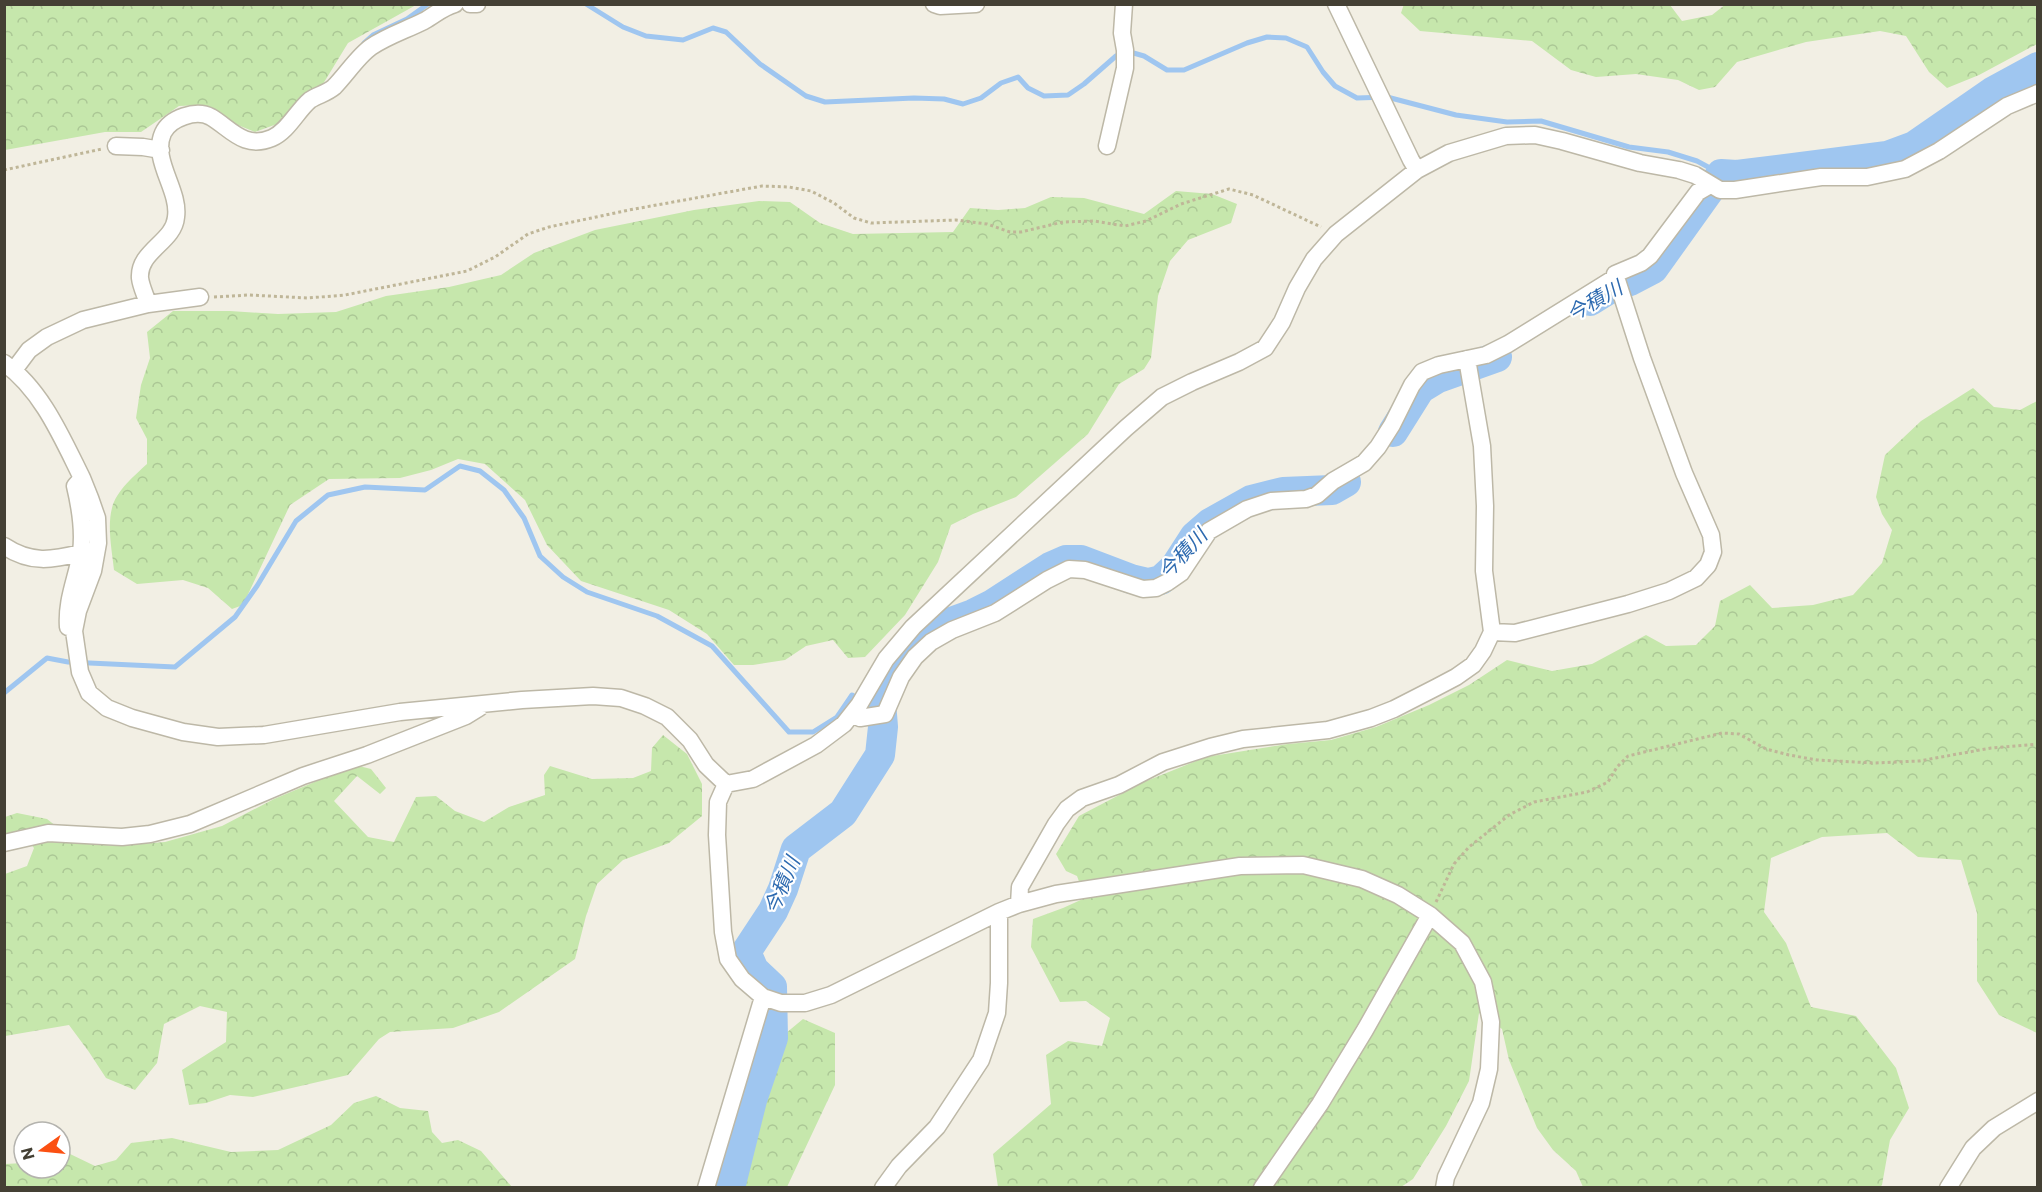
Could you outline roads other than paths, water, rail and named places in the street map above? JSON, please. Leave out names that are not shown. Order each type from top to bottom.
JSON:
[{"type":"street","points":[[148,304],[140,278],[142,266],[177,219],[161,150],[163,133],[175,120],[195,114],[210,116],[233,134],[252,141],[272,138],[292,122],[310,101],[331,90],[368,48],[433,16],[446,6],[455,4]]},
{"type":"street","points":[[470,4],[477,4]]},
{"type":"street","points":[[934,4],[940,6],[976,4]]},
{"type":"street","points":[[1107,146],[1125,68],[1122,33],[1124,4]]},
{"type":"street","points":[[1336,4],[1417,170]]},
{"type":"street","points":[[726,784],[753,779],[816,746],[844,724],[859,705],[886,659],[914,627],[1002,542],[1162,397],[1265,348],[1282,322],[1297,288],[1314,259],[1336,234],[1417,170],[1449,153],[1506,136],[1536,135],[1640,163],[1679,170],[1720,190],[1735,190],[1821,177],[1867,177],[1905,169],[1939,151],[2007,106],[2037,93]]},
{"type":"street","points":[[116,146],[161,150]]},
{"type":"street","points":[[852,714],[860,718],[885,714],[901,677],[915,657],[931,642],[952,630],[995,612],[1069,569],[1085,570],[1143,589],[1156,588],[1181,573],[1209,531],[1247,509],[1271,501],[1306,499],[1317,495],[1333,481],[1364,463],[1378,447],[1412,385],[1422,372],[1439,365],[1486,355],[1508,344],[1616,277],[1615,274],[1641,262],[1650,256],[1698,192],[1710,185]]},
{"type":"street","points":[[1492,632],[1515,633],[1669,591],[1696,578],[1708,565],[1713,552],[1711,535],[1684,473],[1642,358],[1616,277]]},
{"type":"street","points":[[200,297],[148,304],[83,320],[47,338],[9,367],[31,388],[59,433],[82,478],[97,518],[98,543],[93,571],[78,611],[74,631],[80,672],[89,693],[107,708],[132,718],[183,732],[218,737],[264,735],[400,712],[522,700],[593,696],[621,698],[667,717],[690,740],[706,765],[726,784]]},
{"type":"street","points":[[1019,904],[1020,887],[1056,824],[1067,809],[1082,798],[1119,785],[1164,762],[1210,747],[1244,739],[1328,730],[1394,709],[1456,677],[1473,664],[1484,651],[1492,632],[1484,571],[1485,507],[1482,446],[1467,360]]},
{"type":"street","points":[[74,631],[68,628],[67,610],[81,553],[80,508],[75,486],[82,478]]},
{"type":"street","points":[[4,546],[30,558],[44,560],[81,553]]},
{"type":"street","points":[[4,843],[48,833],[122,837],[150,834],[190,824],[303,776],[367,755],[466,716],[485,705]]},
{"type":"street","points":[[726,784],[718,802],[717,835],[723,932],[728,959],[742,979],[763,997],[781,1003],[805,1003],[831,995],[999,912],[1056,894],[1240,866],[1303,865],[1362,879],[1398,895],[1430,915],[1462,943],[1483,982],[1491,1022],[1489,1069],[1481,1103],[1446,1177],[1444,1188]]},
{"type":"street","points":[[883,1188],[899,1166],[937,1126],[981,1060],[997,1013],[999,912]]},
{"type":"street","points":[[1262,1188],[1320,1104],[1430,915]]},
{"type":"street","points":[[706,1188],[763,997]]},
{"type":"street","points":[[1948,1188],[1973,1148],[1994,1128],[2037,1101]]},
{"type":"waterway","points":[[364,43],[373,35],[407,19],[428,4]]},
{"type":"waterway","points":[[586,4],[623,27],[646,36],[683,40],[713,28],[726,32],[760,64],[806,96],[825,102],[914,98],[944,99],[963,104],[981,98],[1001,83],[1018,77],[1028,88],[1044,96],[1068,95],[1116,56],[1130,52],[1144,56],[1167,70],[1184,70],[1247,43],[1267,37],[1286,38],[1307,47],[1335,86],[1357,98],[1387,97],[1456,115],[1507,122],[1541,121],[1629,147],[1668,152],[1697,161],[1721,174]]},
{"type":"waterway","name":"今積川","points":[[1590,301],[1611,288],[1653,269],[1721,174],[1737,175],[1887,156],[1914,146],[1992,92],[2038,67]]},
{"type":"waterway","name":"今積川","points":[[1393,432],[1420,389],[1438,378],[1497,357]]},
{"type":"waterway","points":[[4,693],[47,658],[68,662],[175,667],[235,617],[257,586],[296,521],[328,495],[365,487],[425,490],[460,466],[480,471],[504,490],[524,518],[540,556],[563,577],[587,592],[657,616],[712,646],[789,732],[813,732],[837,717],[852,695],[872,707],[881,702]]},
{"type":"waterway","name":"今積川","points":[[730,1188],[752,1100],[773,1038],[772,987],[754,970],[746,952],[773,911],[796,849],[843,813],[880,755],[883,727],[881,702],[892,676],[918,642],[940,626],[991,605],[1050,567],[1066,560],[1081,560],[1148,583],[1161,580],[1175,567],[1195,536],[1210,523],[1251,500],[1283,492],[1332,490],[1346,482]]}]
